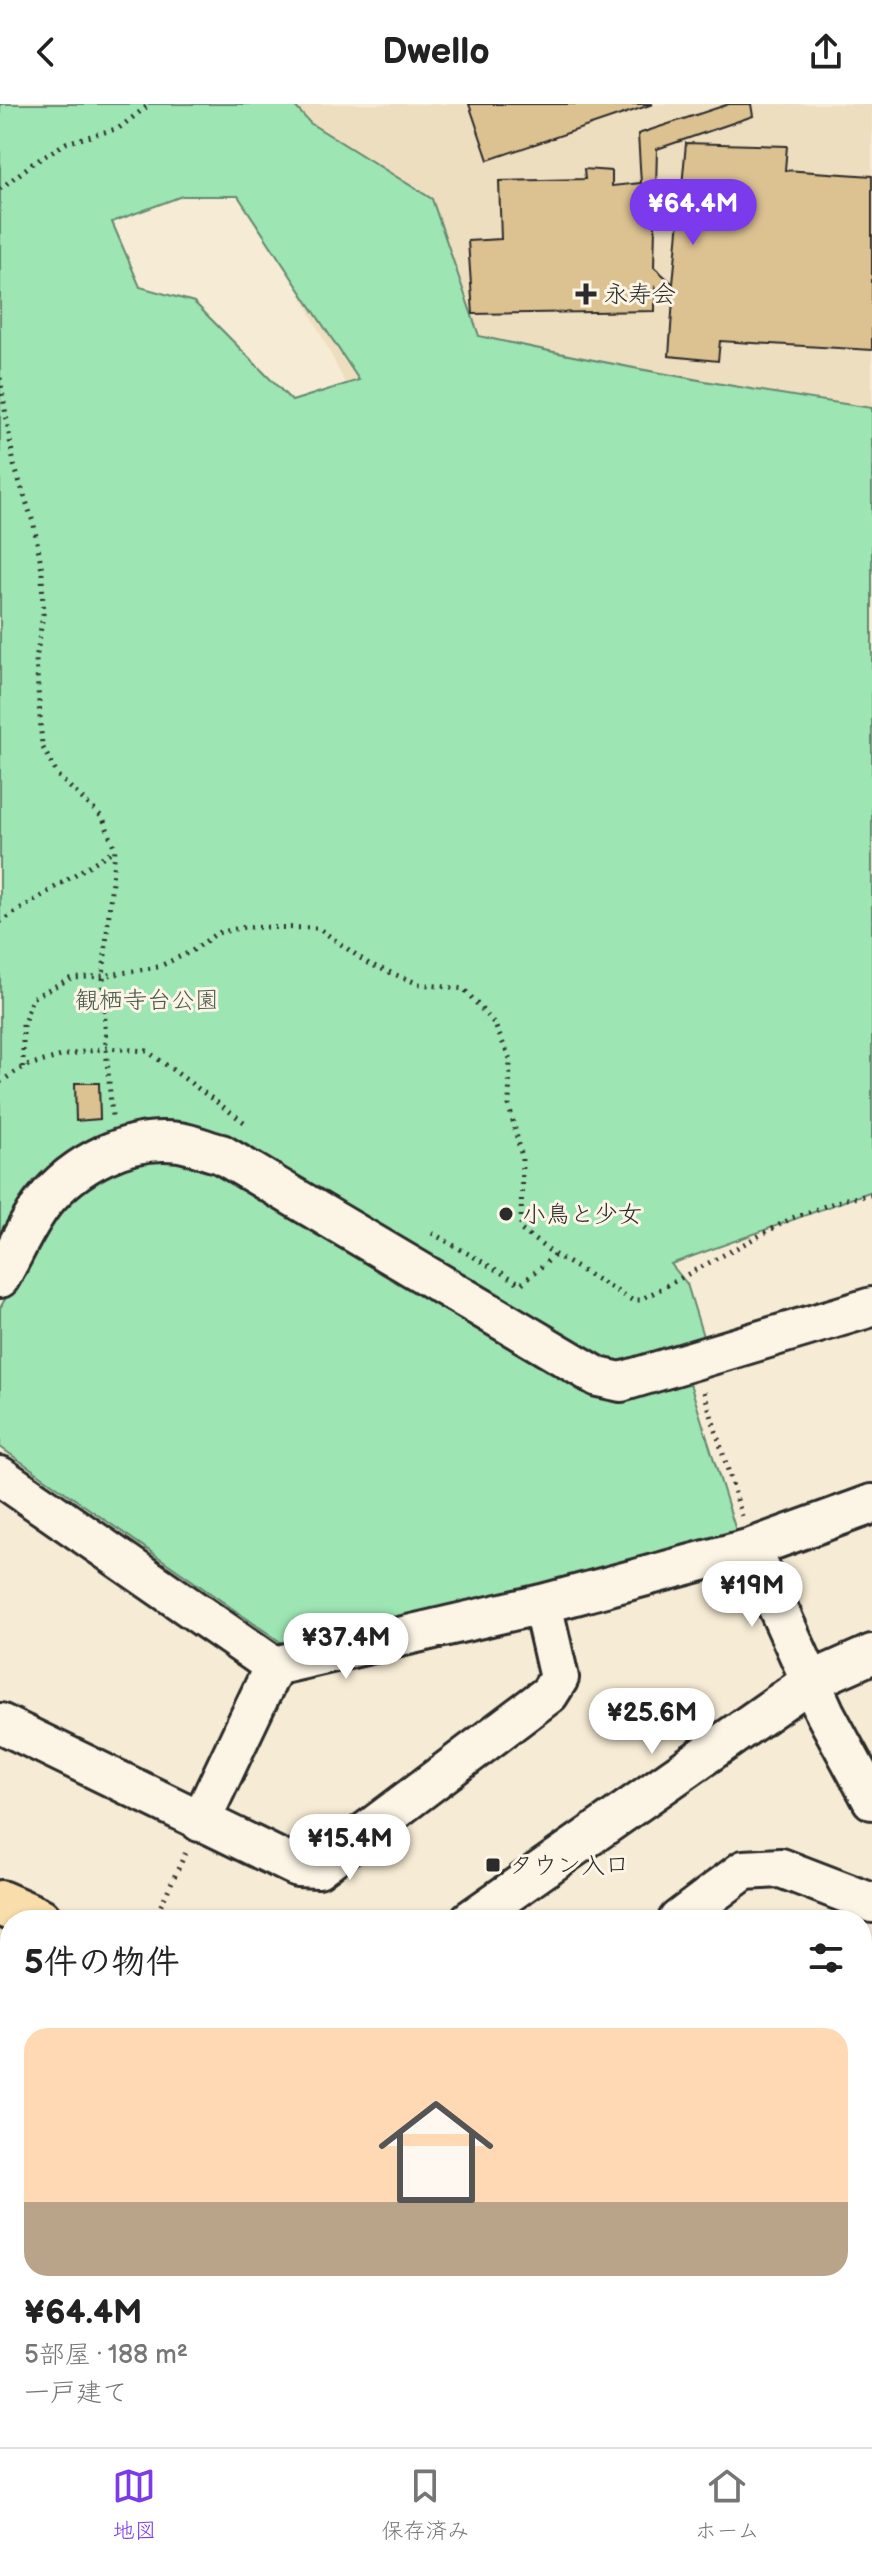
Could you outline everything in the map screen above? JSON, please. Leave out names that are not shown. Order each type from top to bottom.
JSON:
[{"type":"street","points":[[0,1278],[43,1203],[74,1173],[115,1151],[142,1144],[179,1142],[221,1154],[598,1377],[621,1382],[872,1307]]},
{"type":"street","points":[[0,1476],[274,1666],[542,1604],[746,1532],[872,1504]]},
{"type":"street","points":[[746,1532],[825,1713],[870,1789]]},
{"type":"street","points":[[0,1723],[297,1867],[318,1868],[549,1694],[559,1678],[542,1604]]},
{"type":"street","points":[[484,1910],[811,1681],[872,1654]]},
{"type":"street","points":[[200,1822],[274,1666]]},
{"type":"street","points":[[691,1910],[744,1870],[781,1868],[870,1895]]},
{"type":"path","points":[[0,189],[66,143],[119,128],[150,104]]},
{"type":"path","points":[[0,378],[14,465],[34,525],[42,570],[43,614],[36,660],[42,746],[58,776],[103,818],[115,849],[103,976],[115,1151]]},
{"type":"path","points":[[0,922],[115,849]]},
{"type":"path","points":[[23,1067],[23,1026],[32,998],[51,986],[71,978],[158,967],[192,951],[217,933],[245,927],[318,928],[369,964],[419,984],[464,989],[494,1023],[510,1059],[509,1106],[522,1157],[521,1230],[555,1255],[632,1300],[653,1294],[792,1218],[845,1199],[872,1195]]},
{"type":"path","points":[[703,1389],[746,1532]]},
{"type":"path","points":[[159,1910],[200,1822]]},
{"type":"shaded area","name":"永寿会","points":[[237,104],[872,104],[872,408],[758,391],[353,399],[252,196]]},
{"type":"green space","name":"観栖寺台公園","points":[[0,104],[293,104],[310,123],[432,199],[479,336],[675,376],[872,408],[872,1191],[671,1264],[687,1284],[709,1356],[621,1382],[221,1154],[116,1150],[0,1278]],"holes":[[[182,196],[238,196],[359,380],[292,401],[194,302],[140,287],[112,222]]]},
{"type":"green space","points":[[164,1159],[194,1160],[591,1387],[688,1377],[738,1537],[293,1646],[282,1643],[0,1447],[0,1308],[51,1218],[80,1186],[130,1163]]},
{"type":"building","points":[[469,104],[653,104],[488,160]]},
{"type":"building","points":[[729,104],[751,104],[753,116],[657,149],[654,267],[673,284],[686,143],[787,146],[785,170],[872,176],[872,350],[720,341],[718,361],[669,356],[673,299],[655,287],[655,311],[473,314],[468,241],[501,239],[499,181],[585,179],[584,169],[612,171],[612,186],[641,183],[638,134]]},
{"type":"building","points":[[75,1083],[99,1083],[100,1119],[76,1121]]},
{"type":"place","name":"永寿会","points":[[586,294]]},
{"type":"place","name":"小鳥と少女","points":[[506,1214]]},
{"type":"place","name":"タウン入口","points":[[493,1865]]}]
